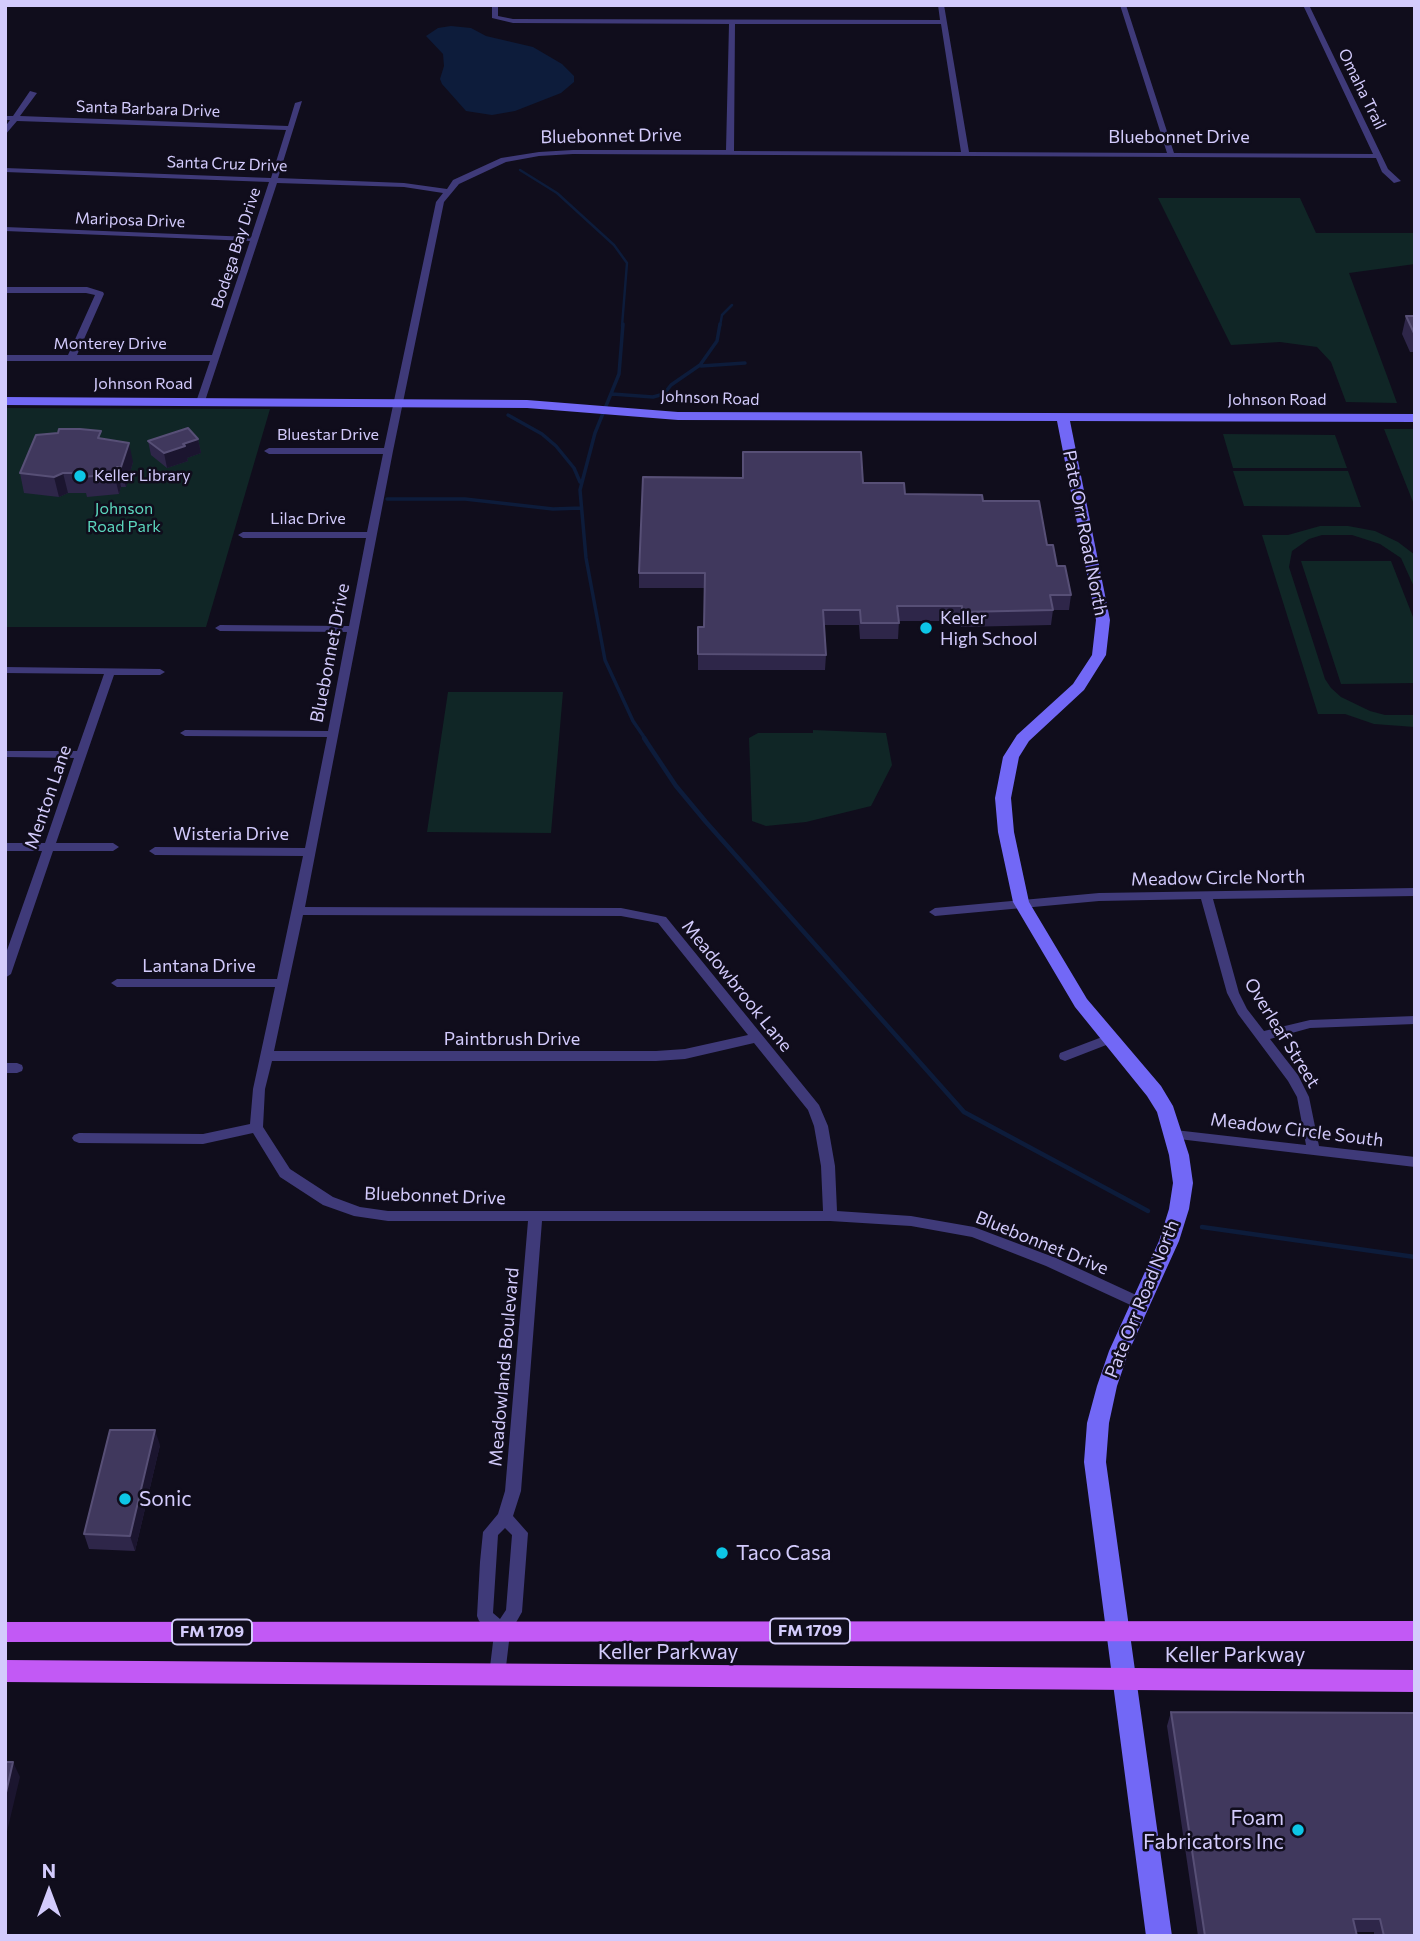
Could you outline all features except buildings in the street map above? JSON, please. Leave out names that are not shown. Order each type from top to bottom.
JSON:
[{"type":"main road","name":"Keller Parkway","points":[[5,1632],[1415,1631]]},
{"type":"main road","name":"Keller Parkway","points":[[5,1671],[1415,1681]]},
{"type":"street","points":[[495,5],[494,18],[513,21],[944,22]]},
{"type":"street","points":[[941,5],[965,153]]},
{"type":"street","points":[[1123,5],[1171,155]]},
{"type":"street","name":"Omaha Trail","points":[[1306,5],[1386,173],[1397,181]]},
{"type":"street","points":[[730,152],[732,21]]},
{"type":"street","points":[[5,133],[33,93]]},
{"type":"street","name":"Bodega Bay Drive","points":[[201,402],[299,103]]},
{"type":"street","name":"Santa Barbara Drive","points":[[5,118],[291,128]]},
{"type":"street","name":"Bluebonnet Drive","points":[[1142,1304],[1051,1262],[974,1233],[911,1221],[830,1216],[388,1216],[359,1212],[328,1201],[285,1173],[256,1127],[259,1089],[298,911],[388,451],[440,202],[447,191],[474,172],[504,160],[539,154],[730,152],[1378,156]]},
{"type":"street","name":"Santa Cruz Drive","points":[[5,170],[404,185],[447,191]]},
{"type":"street","name":"Mariposa Drive","points":[[5,229],[253,239]]},
{"type":"street","points":[[5,290],[87,290],[100,294],[71,358]]},
{"type":"street","name":"Monterey Drive","points":[[5,358],[216,358]]},
{"type":"street","name":"Johnson Road","points":[[5,401],[400,402],[581,407],[703,417],[1415,418]]},
{"type":"street","name":"Pate Orr Road North","points":[[1063,418],[1097,586],[1102,620],[1099,655],[1079,687],[1023,738],[1011,757],[1003,798],[1006,832],[1021,902],[1082,1003],[1154,1091],[1166,1111],[1175,1135],[1183,1183],[1179,1209],[1169,1241],[1119,1351],[1098,1423],[1095,1462],[1159,1936]]},
{"type":"street","name":"Bluestar Drive","points":[[269,451],[388,451]]},
{"type":"street","name":"Lilac Drive","points":[[243,535],[372,535]]},
{"type":"street","points":[[220,628],[353,629]]},
{"type":"street","points":[[5,670],[160,672]]},
{"type":"street","name":"Menton Lane","points":[[5,974],[110,671]]},
{"type":"street","points":[[186,733],[332,734]]},
{"type":"street","points":[[5,754],[81,755]]},
{"type":"street","points":[[5,847],[113,847]]},
{"type":"street","name":"Wisteria Drive","points":[[155,851],[308,852]]},
{"type":"street","name":"Meadow Circle North","points":[[935,912],[1021,902],[1099,897],[1415,892]]},
{"type":"street","name":"Overleaf Street","points":[[1206,896],[1233,993],[1242,1011],[1293,1078],[1303,1097],[1313,1149]]},
{"type":"street","name":"Meadowbrook Lane","points":[[298,911],[621,912],[662,920],[814,1108],[821,1126],[828,1166],[830,1216]]},
{"type":"street","name":"Lantana Drive","points":[[117,983],[282,984]]},
{"type":"street","points":[[1262,1035],[1310,1024],[1415,1020]]},
{"type":"street","name":"Paintbrush Drive","points":[[266,1056],[656,1056],[685,1054],[756,1038]]},
{"type":"street","points":[[1065,1056],[1110,1039]]},
{"type":"street","points":[[79,1138],[203,1139],[256,1127]]},
{"type":"street","name":"Meadow Circle South","points":[[1175,1135],[1415,1161]]},
{"type":"street","name":"Meadowlands Boulevard","points":[[502,1631],[485,1616],[491,1532],[505,1518],[513,1491],[535,1217]]},
{"type":"street","points":[[497,1675],[502,1631],[514,1612],[520,1533],[505,1518]]},
{"type":"green space","points":[[1158,198],[1300,198],[1316,233],[1415,233],[1415,264],[1349,273],[1397,403],[1346,402],[1331,362],[1317,347],[1280,342],[1231,345]]},
{"type":"green space","name":"Johnson Road Park","points":[[5,408],[270,409],[206,627],[5,627]]},
{"type":"green space","points":[[1384,429],[1415,429],[1415,507]]},
{"type":"green space","points":[[1223,434],[1335,435],[1347,468],[1233,468]]},
{"type":"green space","points":[[1233,471],[1348,471],[1361,507],[1244,506]]},
{"type":"green space","points":[[1320,526],[1348,526],[1375,531],[1398,542],[1415,555],[1415,589],[1401,558],[1380,544],[1352,535],[1322,535],[1309,539],[1292,551],[1289,567],[1325,679],[1331,688],[1341,697],[1370,711],[1385,715],[1415,715],[1415,727],[1374,724],[1345,714],[1318,714],[1262,535],[1288,535]]},
{"type":"green space","points":[[1301,561],[1391,561],[1415,622],[1415,683],[1341,684]]},
{"type":"green space","points":[[448,692],[563,692],[551,833],[427,832]]},
{"type":"green space","points":[[813,730],[886,733],[892,765],[871,806],[806,822],[766,826],[752,821],[749,738],[758,733],[813,733]]},
{"type":"water","points":[[438,28],[471,28],[486,36],[533,47],[562,64],[574,76],[574,82],[561,93],[515,111],[492,115],[466,111],[442,84],[440,79],[444,66],[443,54],[426,36]]},
{"type":"waterway","points":[[520,170],[557,193],[614,245],[627,263],[622,326]]},
{"type":"waterway","points":[[720,326],[722,315],[732,305]]},
{"type":"waterway","points":[[623,324],[619,374],[595,433],[580,490],[586,558],[605,660],[633,721],[646,740]]},
{"type":"waterway","points":[[612,394],[653,397],[664,394],[671,385],[700,365],[717,341],[720,324]]},
{"type":"waterway","points":[[701,366],[745,363]]},
{"type":"waterway","points":[[508,415],[542,434],[556,446],[574,468],[580,482]]},
{"type":"waterway","points":[[387,499],[465,499],[553,509],[581,508]]},
{"type":"waterway","points":[[644,738],[676,786],[706,822],[964,1112],[1148,1211]]},
{"type":"waterway","points":[[1202,1227],[1415,1257]]},
{"type":"place","name":"Keller Library","points":[[80,476]]},
{"type":"place","name":"Keller High School","points":[[926,628]]},
{"type":"place","name":"Sonic","points":[[125,1499]]},
{"type":"place","name":"Taco Casa","points":[[722,1553]]},
{"type":"place","name":"Foam Fabricators Inc","points":[[1298,1830]]}]
